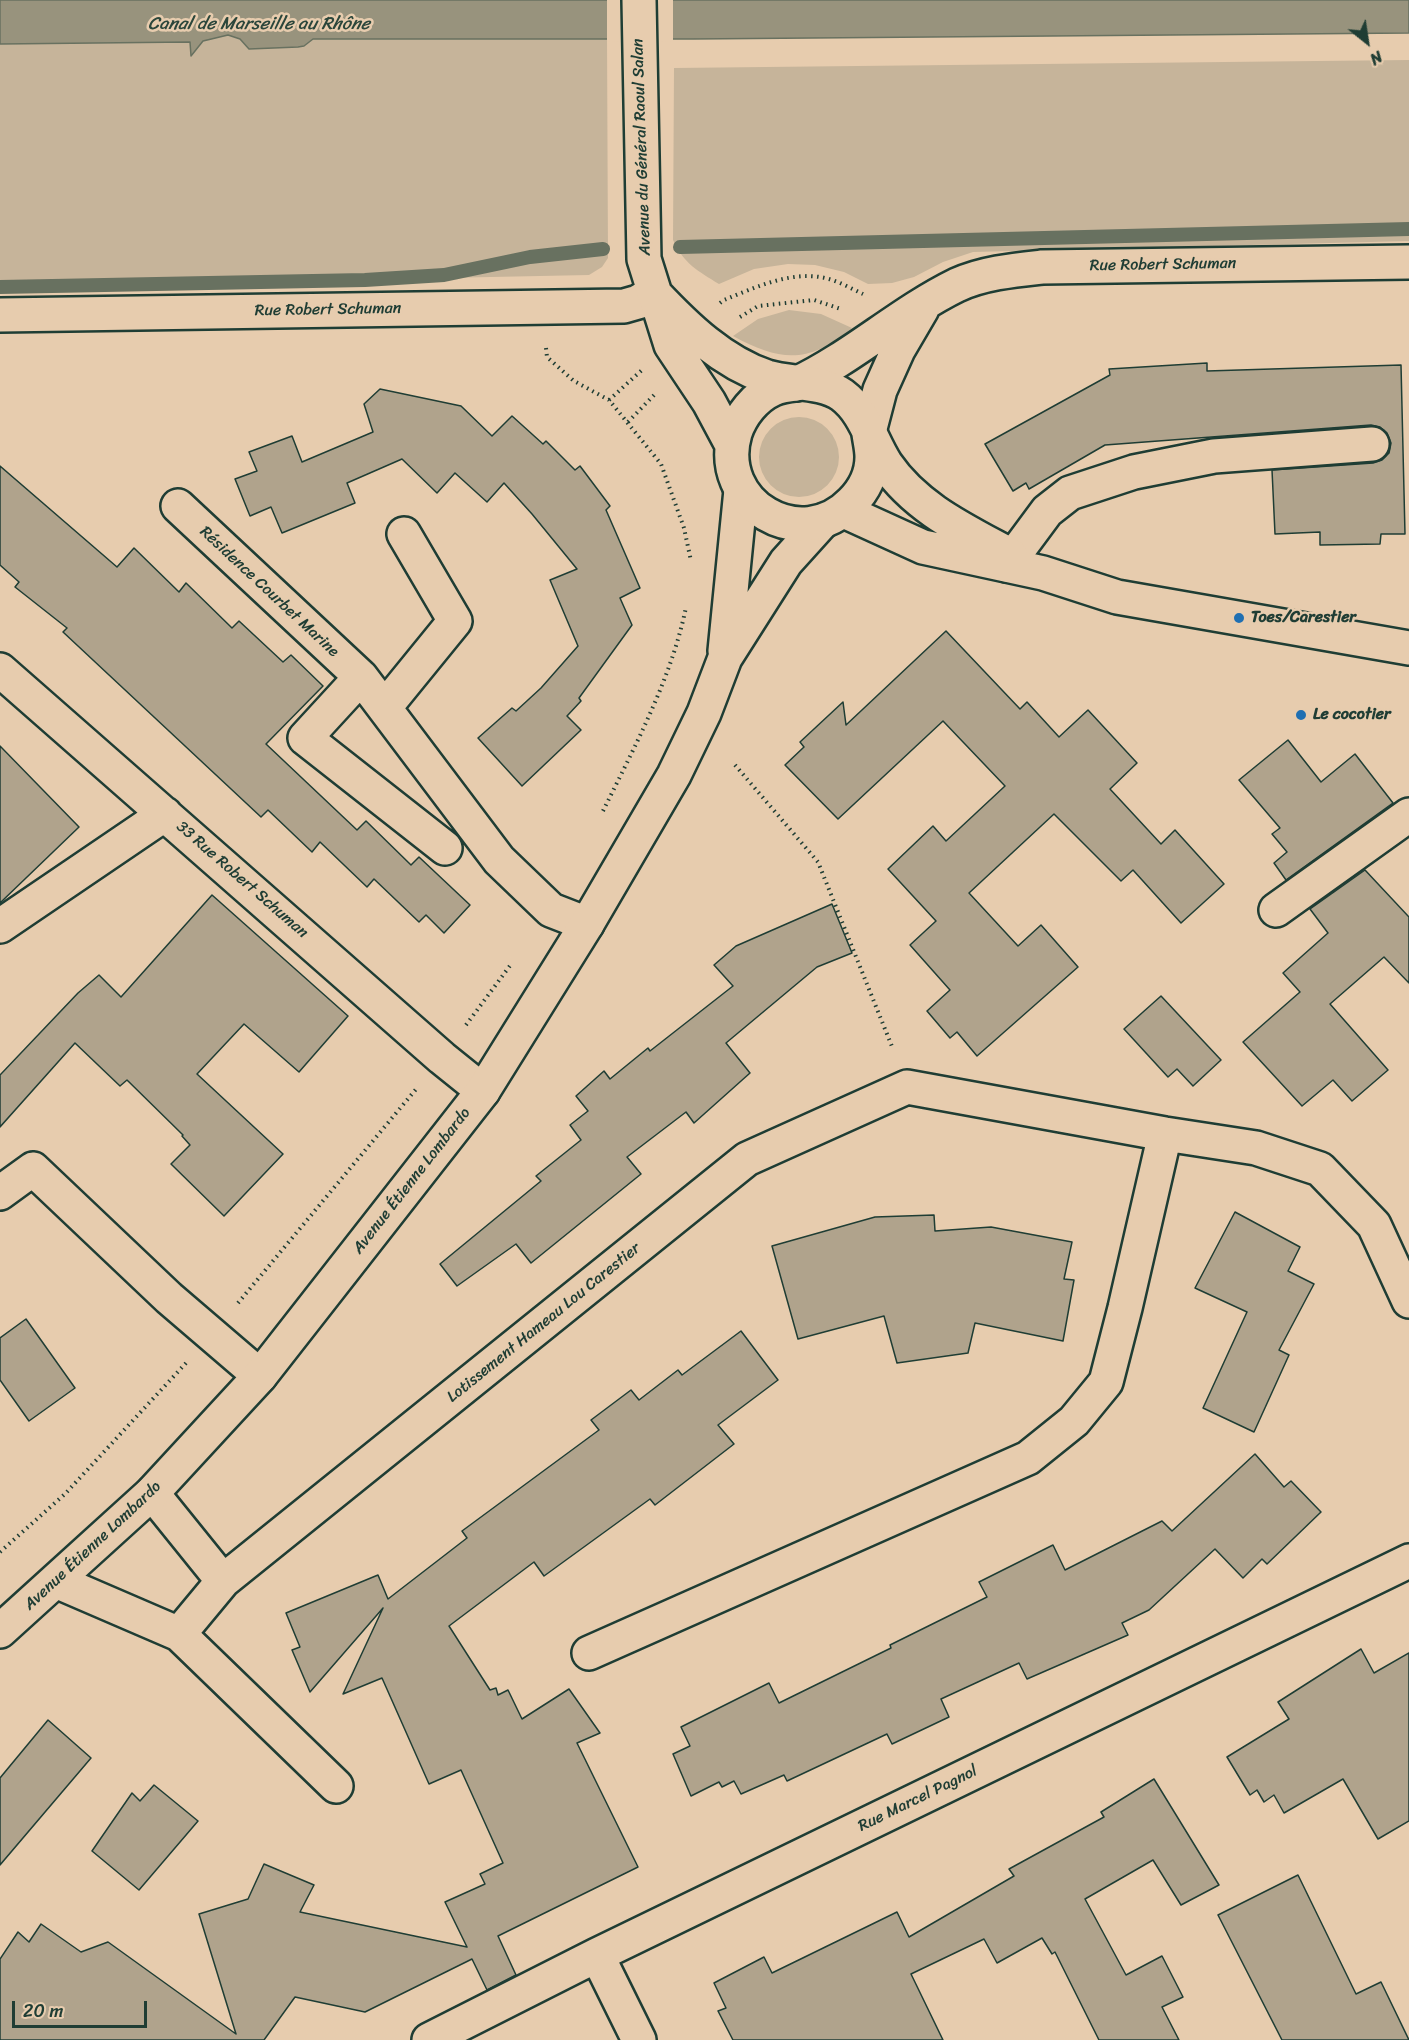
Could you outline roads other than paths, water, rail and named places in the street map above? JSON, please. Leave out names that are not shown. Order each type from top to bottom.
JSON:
[{"type":"street","name":"Avenue du Général Raoul Salan","points":[[639,0],[644,259],[671,345],[709,402],[732,445]]},
{"type":"street","name":"Rue Robert Schuman","points":[[796,384],[819,373],[876,334],[958,285],[998,272],[1042,267],[1409,262]]},
{"type":"street","name":"Avenue du Général Raoul Salan","points":[[654,293],[690,329],[740,365],[766,376],[796,384],[819,386],[841,395],[858,412],[886,463],[903,485],[939,517],[1010,561]]},
{"type":"street","name":"Rue Robert Schuman","points":[[0,315],[624,306],[638,302],[654,293]]},
{"type":"street","name":"Rue Robert Schuman","points":[[869,432],[880,390],[898,350],[925,305]]},
{"type":"street","name":"Avenue du Général Raoul Salan","points":[[796,384],[772,389],[753,403],[739,423],[732,445],[732,468],[741,490],[756,508],[777,520],[799,524],[833,516],[859,495],[869,477],[872,457],[869,432]]},
{"type":"street","points":[[1010,561],[1047,511],[1070,493],[1134,472],[1215,456],[1372,444]]},
{"type":"street","name":"Avenue Étienne Lombardo","points":[[724,658],[741,490]]},
{"type":"street","name":"Résidence Courbet Marine","points":[[178,506],[361,677],[499,860],[551,910],[588,924]]},
{"type":"street","name":"Avenue du Général Raoul Salan","points":[[833,516],[923,547],[1010,561],[1117,597],[1409,648]]},
{"type":"street","name":"Avenue Étienne Lombardo","points":[[0,1631],[152,1493],[260,1376],[483,1091],[588,924],[674,775],[704,712],[724,658],[786,562],[833,516]]},
{"type":"street","points":[[385,707],[455,621],[404,534]]},
{"type":"street","name":"33 Rue Robert Schuman","points":[[0,670],[442,1058],[483,1091]]},
{"type":"street","points":[[361,677],[306,738],[445,848]]},
{"type":"street","points":[[0,926],[165,814]]},
{"type":"street","points":[[1276,910],[1409,815]]},
{"type":"street","name":"Lotissement Hameau Lou Carestier","points":[[179,1634],[223,1581],[747,1159],[908,1087],[1165,1134]]},
{"type":"street","points":[[589,1653],[1029,1458],[1074,1420],[1106,1382],[1165,1134],[1256,1148],[1320,1169],[1374,1225],[1409,1301]]},
{"type":"street","points":[[0,1193],[33,1169],[169,1298],[260,1376]]},
{"type":"street","points":[[152,1493],[223,1581]]},
{"type":"street","name":"Rue Marcel Pagnol","points":[[429,2040],[597,1954],[1409,1561]]},
{"type":"street","points":[[56,1581],[179,1634],[336,1786]]},
{"type":"street","points":[[597,1954],[639,2040]]},
{"type":"water","name":"Canal de Marseille au Rhône","points":[[0,0],[1409,0],[1409,33],[693,39],[313,39],[304,46],[298,47],[249,49],[240,39],[228,35],[203,41],[191,56],[190,42],[0,44]]},
{"type":"waterway","points":[[680,247],[1409,229]]},
{"type":"waterway","points":[[0,287],[365,280],[444,275],[530,257],[603,249]]},
{"type":"place","name":"Toes/Carestier","points":[[1239,618]]},
{"type":"place","name":"Le cocotier","points":[[1301,715]]}]
